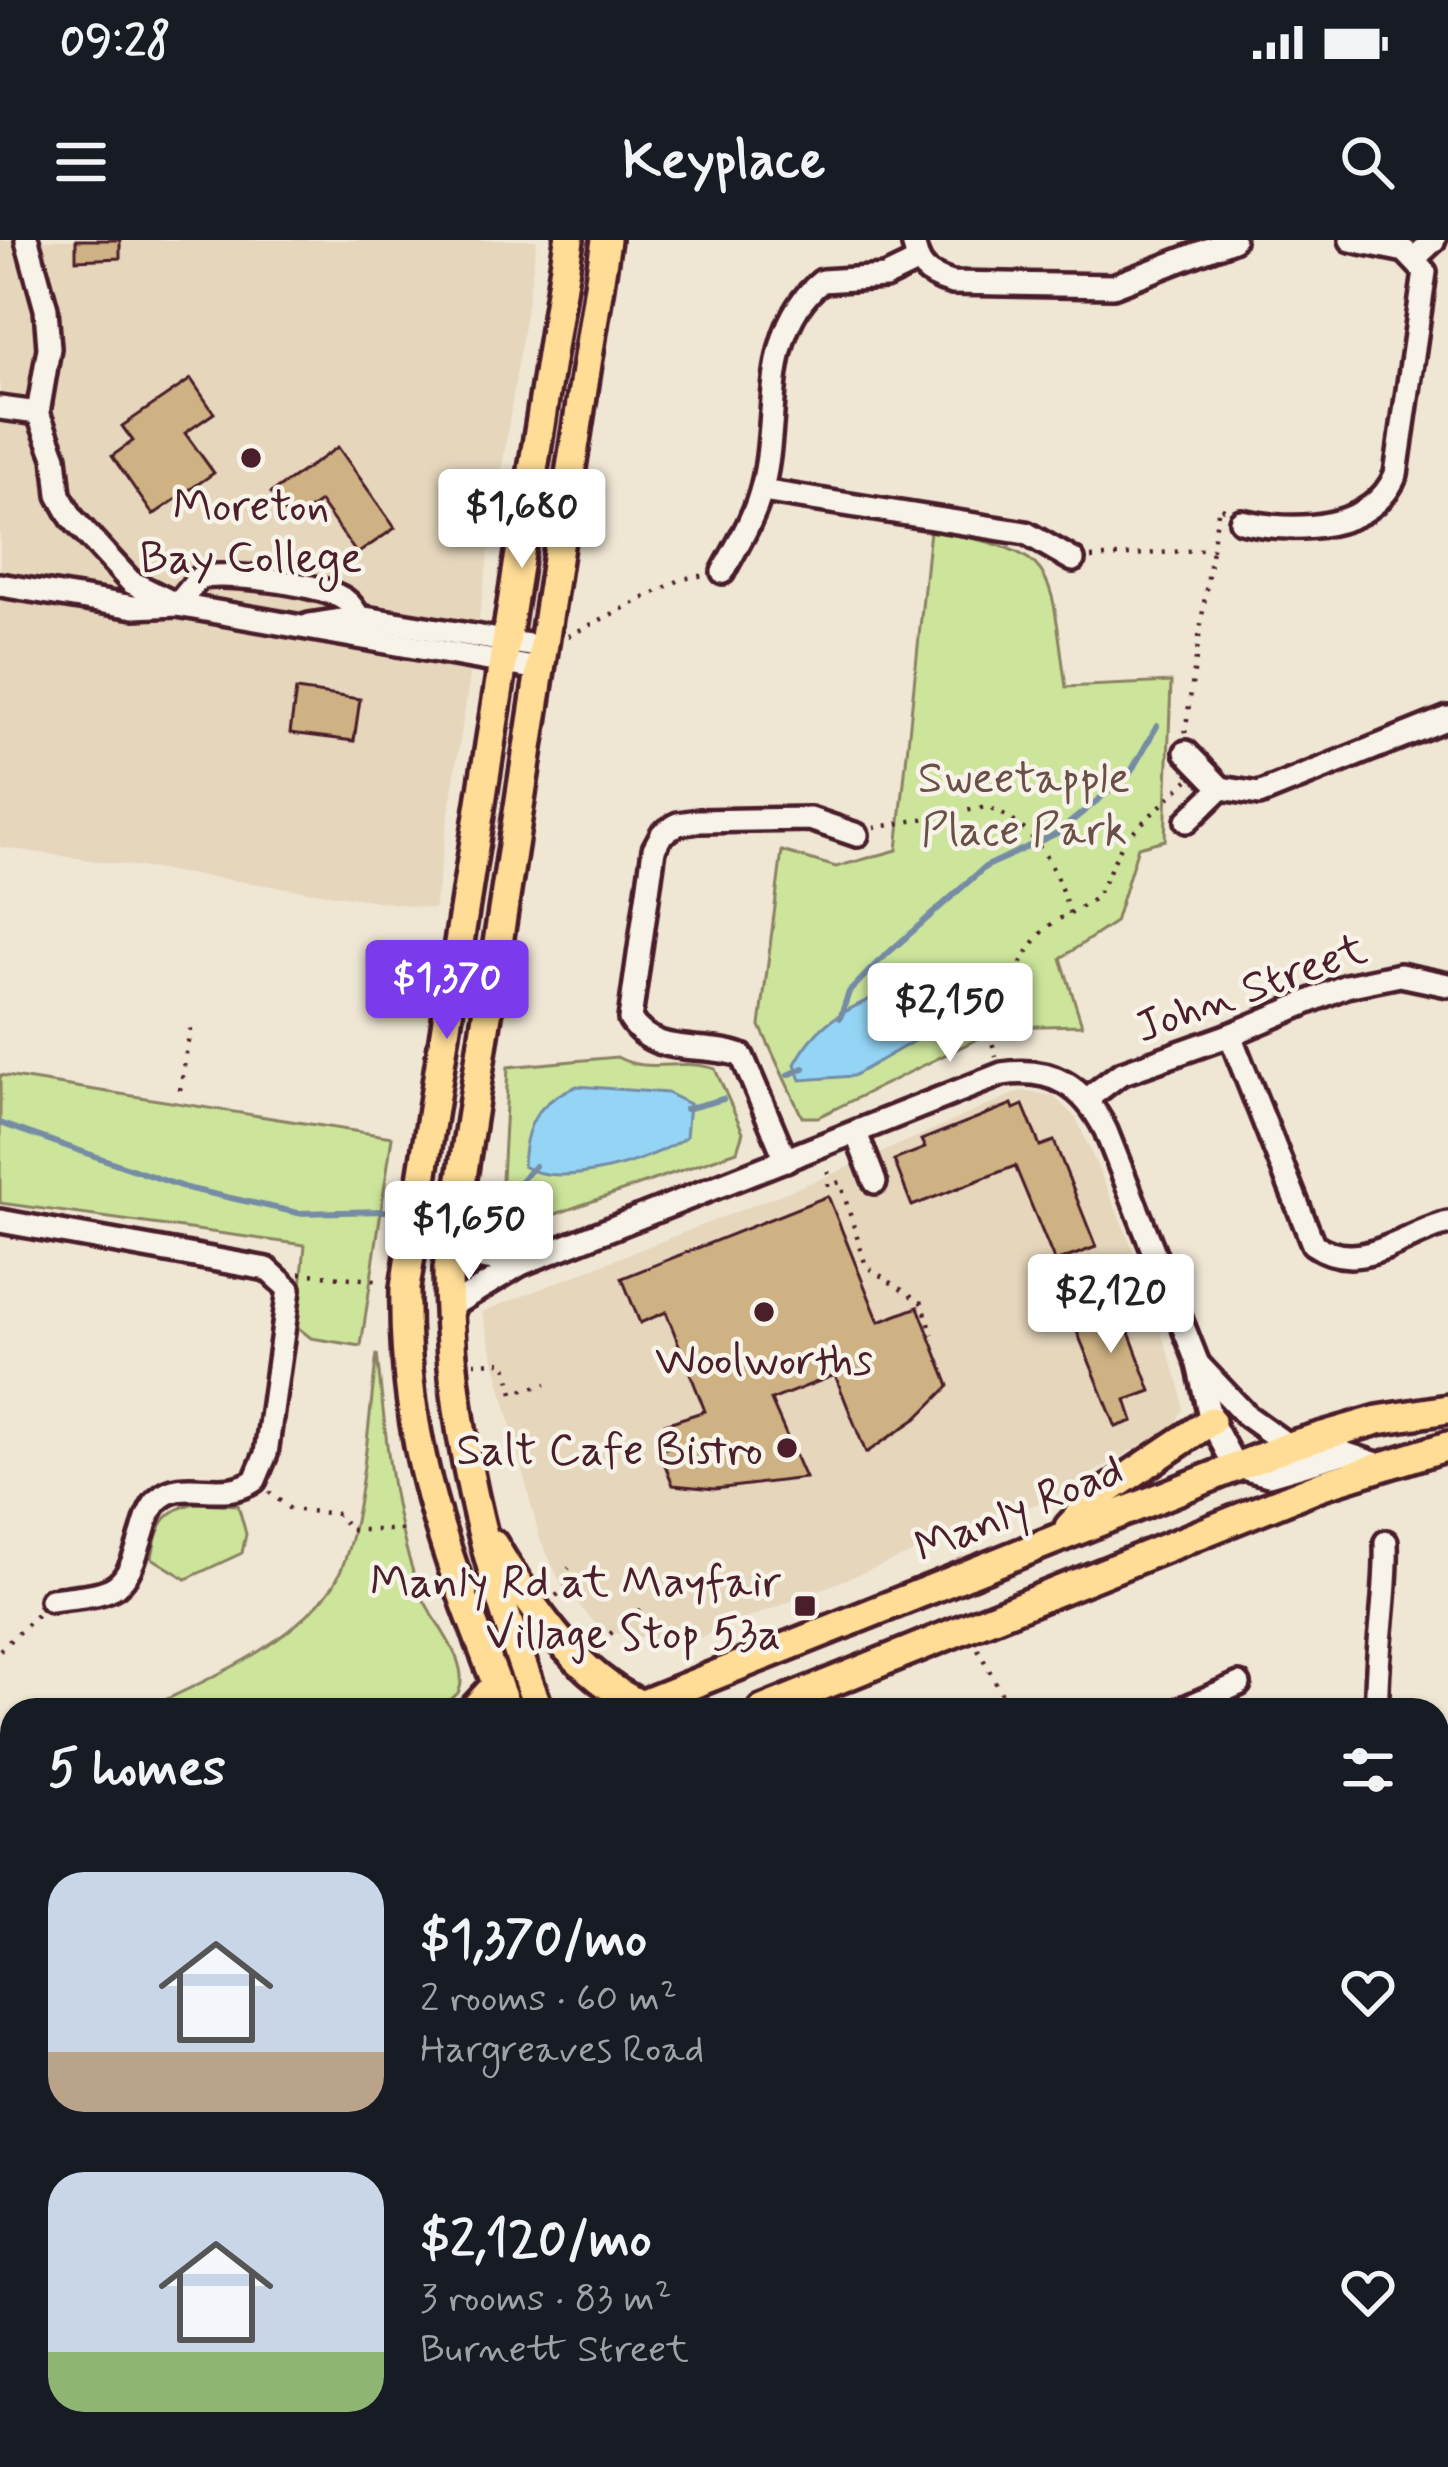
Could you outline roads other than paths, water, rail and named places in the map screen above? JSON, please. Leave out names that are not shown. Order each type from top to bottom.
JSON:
[{"type":"main road","points":[[502,1697],[428,1502],[412,1423],[404,1334],[410,1247],[568,240]]},
{"type":"main road","points":[[544,1698],[498,1604],[478,1520],[452,1375],[451,1229],[549,651],[606,240]]},
{"type":"main road","name":"Manly Road","points":[[657,1698],[1289,1446],[1378,1420],[1448,1409]]},
{"type":"main road","points":[[1062,1535],[1096,1498],[1211,1421]]},
{"type":"main road","name":"Manly Road","points":[[792,1698],[1377,1464],[1448,1446]]},
{"type":"main road","points":[[478,1520],[521,1591],[605,1686],[622,1698]]},
{"type":"street","points":[[27,240],[46,309],[49,347],[38,413],[55,457],[59,495],[71,518],[130,582],[177,605]]},
{"type":"street","points":[[723,572],[762,491],[786,332],[822,280],[885,277],[915,251],[931,276],[952,283],[1099,287],[1128,282],[1233,240]]},
{"type":"street","points":[[1241,521],[1277,529],[1353,518],[1368,512],[1390,489],[1426,280],[1417,257],[1392,246],[1351,240]]},
{"type":"street","points":[[1417,257],[1434,240]]},
{"type":"street","points":[[0,408],[38,413]]},
{"type":"street","points":[[762,491],[1026,533],[1073,560]]},
{"type":"street","points":[[177,605],[199,578],[220,575],[338,596],[359,617]]},
{"type":"street","points":[[0,585],[134,607],[177,605],[308,625],[348,639],[504,652],[549,651]]},
{"type":"street","points":[[308,625],[359,617],[504,652]]},
{"type":"street","points":[[1186,752],[1221,788],[1258,794],[1448,718]]},
{"type":"street","points":[[1187,821],[1221,788]]},
{"type":"street","points":[[786,1160],[742,1056],[719,1047],[660,1046],[639,1033],[630,1019],[654,849],[678,824],[699,821],[810,819],[857,835]]},
{"type":"street","name":"John Street","points":[[1087,1099],[1120,1074],[1346,986],[1400,975],[1448,985]]},
{"type":"street","points":[[1230,1035],[1313,1244],[1331,1256],[1359,1258],[1448,1223]]},
{"type":"street","points":[[448,1308],[521,1264],[1002,1074],[1047,1073],[1087,1099],[1106,1131],[1198,1364],[1211,1421],[1235,1466],[1256,1476],[1270,1475],[1344,1453],[1377,1464]]},
{"type":"street","points":[[856,1133],[875,1182]]},
{"type":"street","points":[[0,1221],[267,1269],[283,1278],[290,1301],[266,1454],[255,1480],[225,1494],[182,1490],[160,1496],[149,1513],[131,1575],[119,1586],[51,1600]]},
{"type":"street","points":[[451,1229],[482,1258],[521,1264]]},
{"type":"street","points":[[1198,1364],[1247,1416],[1289,1446]]},
{"type":"street","points":[[1377,1698],[1377,1650],[1388,1589],[1386,1543]]},
{"type":"street","points":[[1207,1698],[1239,1684]]},
{"type":"water","points":[[875,997],[910,999],[924,1010],[914,1041],[853,1076],[801,1080],[795,1064],[810,1040],[838,1016]]},
{"type":"water","points":[[577,1086],[667,1093],[689,1104],[686,1137],[605,1170],[559,1175],[523,1166],[536,1116],[552,1099]]},
{"type":"waterway","points":[[840,1018],[849,992],[985,867],[1057,833],[1129,775],[1157,726]]},
{"type":"waterway","points":[[788,1075],[804,1068]]},
{"type":"waterway","points":[[686,1109],[723,1099]]},
{"type":"waterway","points":[[0,1123],[186,1188],[298,1213],[385,1211]]},
{"type":"waterway","points":[[492,1210],[535,1166]]},
{"type":"place","name":"Moreton Bay College","points":[[251,458]]},
{"type":"place","name":"Woolworths","points":[[764,1312]]},
{"type":"place","name":"Salt Cafe Bistro","points":[[787,1448]]},
{"type":"place","name":"Manly Rd at Mayfair Village Stop 53a","points":[[805,1606]]},
{"type":"park label","name":"Sweetapple Place Park","points":[[1024,802]]}]
